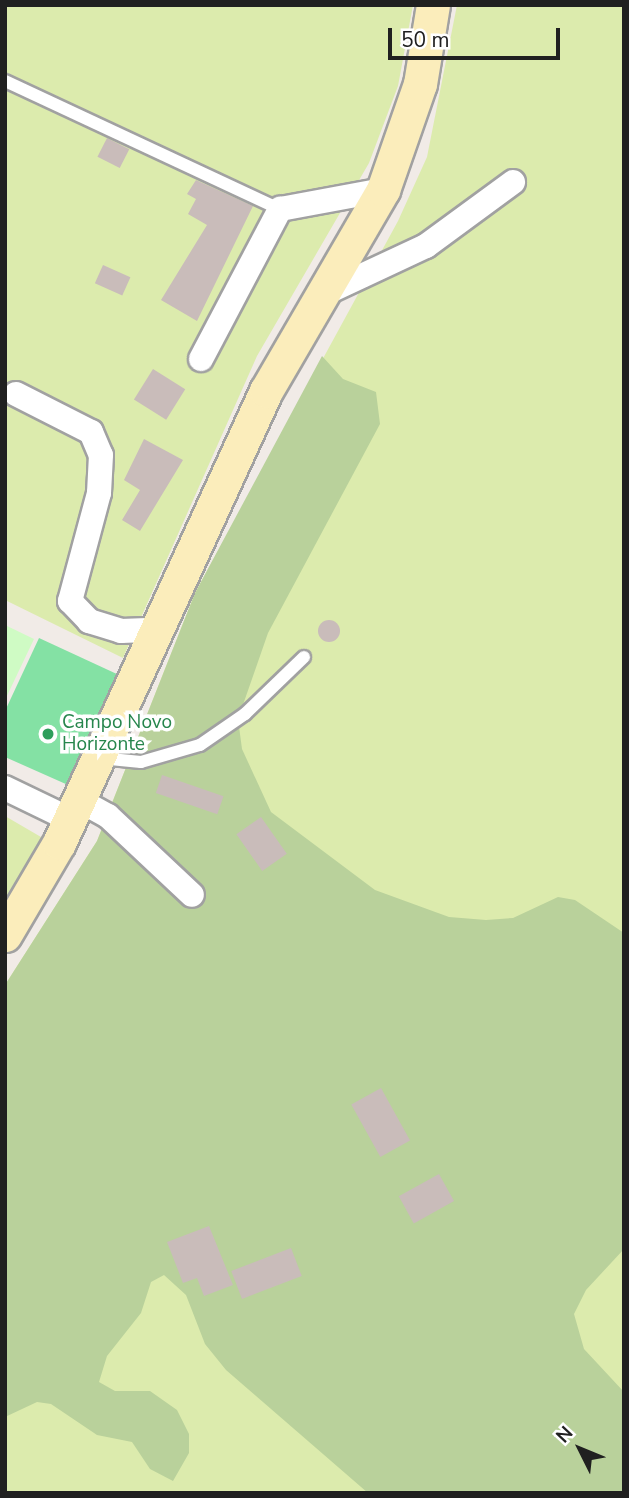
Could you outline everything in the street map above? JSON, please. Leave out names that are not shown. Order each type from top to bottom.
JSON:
[{"type":"main road","points":[[5,935],[74,810],[253,415],[383,190],[420,84],[433,5]]},
{"type":"street","points":[[321,295],[426,246],[513,182]]},
{"type":"street","points":[[201,359],[280,209],[383,190]]},
{"type":"street","points":[[16,394],[91,432],[101,455],[99,493],[70,601],[89,621],[121,631],[154,630]]},
{"type":"street","points":[[5,788],[74,810],[108,816],[192,895]]},
{"type":"lane","points":[[5,81],[280,209]]},
{"type":"lane","points":[[96,758],[141,762],[200,745],[245,713],[304,657]]},
{"type":"green space","points":[[5,5],[413,5],[398,86],[369,163],[257,356],[123,658],[5,600]]},
{"type":"green space","points":[[457,5],[624,5],[624,1493],[5,1493],[5,985],[97,841],[195,593],[398,221],[427,157]]},
{"type":"green space","points":[[322,356],[343,379],[376,392],[380,424],[268,633],[238,719],[242,749],[271,812],[375,890],[449,917],[486,920],[513,918],[558,897],[575,900],[624,933],[624,1249],[586,1290],[574,1314],[584,1349],[624,1392],[624,1493],[368,1493],[226,1370],[205,1344],[186,1295],[164,1275],[151,1282],[141,1313],[107,1356],[99,1382],[115,1391],[150,1391],[177,1410],[189,1434],[189,1453],[173,1481],[150,1469],[132,1442],[97,1435],[51,1404],[37,1402],[5,1417],[5,985],[97,841],[195,593]]},
{"type":"green space","points":[[5,625],[34,639],[5,700]]},
{"type":"green space","name":"Campo Novo Horizonte","points":[[39,638],[119,675],[68,785],[5,757],[5,711]]},
{"type":"green space","points":[[5,816],[41,837],[39,853],[5,908]]},
{"type":"building","points":[[107,138],[129,149],[120,168],[97,157]]},
{"type":"building","points":[[196,180],[253,206],[197,321],[161,300],[207,225],[188,214],[196,199],[187,194]]},
{"type":"building","points":[[103,265],[130,277],[122,295],[95,283]]},
{"type":"building","points":[[153,369],[185,389],[166,420],[134,400]]},
{"type":"building","points":[[144,439],[183,460],[140,531],[122,520],[140,490],[124,480]]},
{"type":"building","points":[[329,620],[337,623],[340,631],[337,639],[329,642],[321,639],[318,631],[321,623]]},
{"type":"building","points":[[162,775],[223,796],[217,814],[156,793]]},
{"type":"building","points":[[261,817],[287,854],[262,871],[236,834]]},
{"type":"building","points":[[381,1088],[410,1140],[380,1157],[351,1104]]},
{"type":"building","points":[[439,1174],[454,1201],[414,1223],[399,1196]]},
{"type":"building","points":[[209,1226],[233,1285],[204,1296],[197,1278],[183,1283],[167,1242]]},
{"type":"building","points":[[291,1248],[302,1276],[242,1299],[231,1271]]},
{"type":"place","name":"Campo Novo Horizonte","points":[[48,734]]}]
